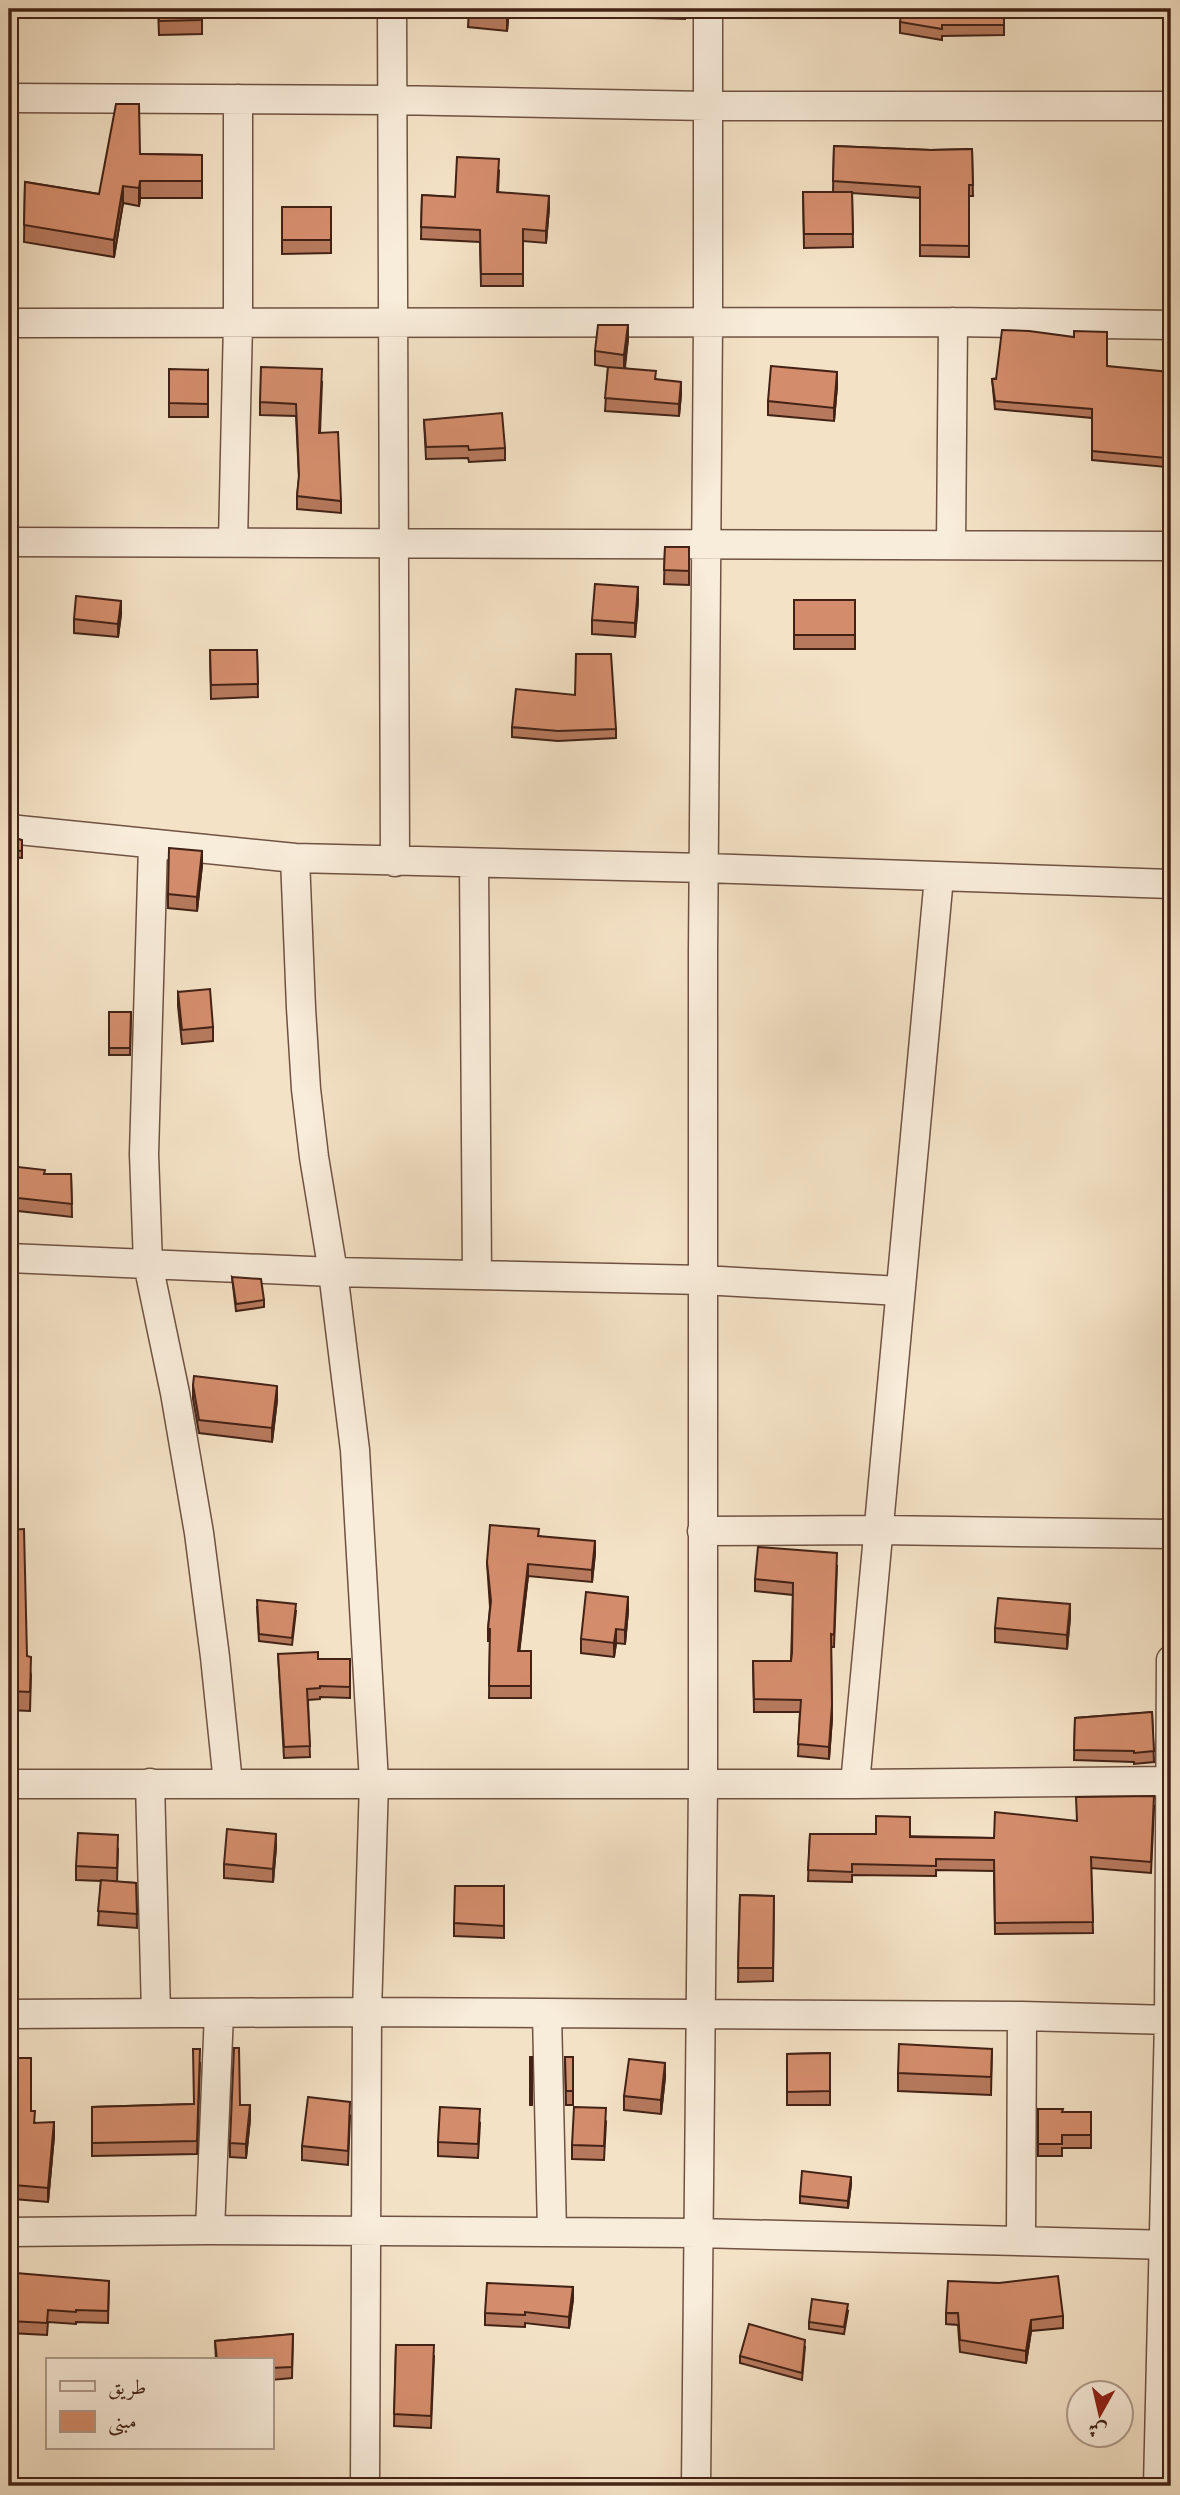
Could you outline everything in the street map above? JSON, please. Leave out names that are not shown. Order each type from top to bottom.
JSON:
[{"type":"street","points":[[392,9],[395,862]]},
{"type":"street","points":[[696,2486],[701,2015],[708,9]]},
{"type":"street","points":[[9,98],[391,100],[707,106],[1171,106]]},
{"type":"street","points":[[233,541],[238,323],[238,99]]},
{"type":"street","points":[[9,323],[1171,325]]},
{"type":"street","points":[[951,545],[953,323]]},
{"type":"street","points":[[9,542],[1171,546]]},
{"type":"street","points":[[9,829],[295,859],[704,868],[1171,884]]},
{"type":"street","points":[[153,845],[144,1154],[148,1264],[175,1393],[199,1533],[228,1783]]},
{"type":"street","points":[[295,859],[306,1089],[333,1272],[355,1450],[374,1782],[367,2012],[365,2486]]},
{"type":"street","points":[[474,863],[477,1275]]},
{"type":"street","points":[[855,1784],[939,877]]},
{"type":"street","points":[[9,1258],[333,1272],[703,1280],[900,1291]]},
{"type":"street","points":[[702,1531],[878,1530],[1171,1534]]},
{"type":"street","points":[[1158,2486],[1167,2245],[1171,1660]]},
{"type":"street","points":[[9,1784],[1170,1782]]},
{"type":"street","points":[[150,1783],[156,2013]]},
{"type":"street","points":[[9,2014],[367,2012],[1022,2016],[1170,2020]]},
{"type":"street","points":[[210,2230],[219,2013]]},
{"type":"street","points":[[547,2014],[552,2232]]},
{"type":"street","points":[[1021,2241],[1022,2016]]},
{"type":"street","points":[[9,2232],[210,2230],[698,2233],[1167,2245]]},
{"type":"building","points":[[159,9],[202,9],[202,20],[159,21]]},
{"type":"building","points":[[469,9],[508,9],[507,18],[468,13]]},
{"type":"building","points":[[685,9],[685,12],[649,11]]},
{"type":"building","points":[[902,9],[1004,9],[1004,25],[942,25],[942,29],[900,22]]},
{"type":"building","points":[[116,104],[139,104],[140,154],[202,155],[202,181],[140,181],[139,188],[123,186],[114,240],[24,225],[25,182],[99,194]]},
{"type":"building","points":[[834,146],[972,149],[973,185],[969,185],[969,246],[920,245],[920,187],[833,181]]},
{"type":"building","points":[[457,157],[499,159],[497,192],[549,196],[546,231],[523,229],[523,274],[481,274],[480,230],[421,227],[422,195],[455,197]]},
{"type":"building","points":[[803,192],[852,192],[853,234],[804,234]]},
{"type":"building","points":[[282,207],[331,207],[331,240],[282,240]]},
{"type":"building","points":[[598,325],[628,325],[624,355],[595,351]]},
{"type":"building","points":[[1002,330],[1074,337],[1074,331],[1107,332],[1107,366],[1170,372],[1165,422],[1170,422],[1166,458],[1092,451],[1092,409],[995,401],[992,379],[996,379]]},
{"type":"building","points":[[771,366],[837,372],[834,408],[768,401]]},
{"type":"building","points":[[261,367],[322,369],[319,433],[338,432],[341,501],[297,496],[299,475],[296,404],[260,402]]},
{"type":"building","points":[[608,367],[656,371],[655,379],[681,382],[679,404],[605,398]]},
{"type":"building","points":[[169,369],[208,370],[208,404],[169,403]]},
{"type":"building","points":[[502,413],[505,448],[469,450],[468,446],[426,447],[424,420]]},
{"type":"building","points":[[665,547],[689,547],[689,571],[664,570]]},
{"type":"building","points":[[595,584],[638,587],[635,623],[592,620]]},
{"type":"building","points":[[76,596],[121,601],[118,624],[74,619]]},
{"type":"building","points":[[794,600],[855,600],[855,635],[794,635]]},
{"type":"building","points":[[210,650],[257,650],[258,684],[211,685]]},
{"type":"building","points":[[576,654],[611,654],[616,729],[558,731],[512,727],[516,689],[575,695]]},
{"type":"building","points":[[9,837],[22,840],[22,851],[9,850]]},
{"type":"building","points":[[169,848],[202,851],[197,897],[168,894]]},
{"type":"building","points":[[210,989],[213,1027],[182,1030],[178,992]]},
{"type":"building","points":[[109,1012],[131,1012],[130,1048],[109,1048]]},
{"type":"building","points":[[9,1166],[45,1170],[44,1174],[71,1174],[72,1204],[9,1197]]},
{"type":"building","points":[[232,1277],[261,1279],[264,1300],[236,1304]]},
{"type":"building","points":[[194,1376],[277,1386],[272,1428],[199,1420]]},
{"type":"building","points":[[490,1525],[539,1529],[538,1536],[595,1541],[592,1570],[528,1564],[518,1651],[531,1651],[531,1686],[489,1686],[488,1629],[491,1601],[487,1562]]},
{"type":"building","points":[[24,1529],[27,1656],[31,1657],[30,1692],[9,1691],[9,1530]]},
{"type":"building","points":[[758,1547],[837,1553],[834,1635],[831,1634],[832,1705],[829,1747],[798,1744],[801,1700],[754,1699],[753,1661],[791,1661],[792,1653],[793,1583],[755,1579]]},
{"type":"building","points":[[586,1592],[628,1597],[625,1630],[616,1629],[614,1643],[581,1639]]},
{"type":"building","points":[[998,1598],[1070,1604],[1067,1635],[995,1628]]},
{"type":"building","points":[[257,1600],[296,1604],[292,1638],[259,1634]]},
{"type":"building","points":[[318,1652],[318,1659],[350,1659],[350,1687],[320,1686],[307,1689],[310,1746],[284,1747],[278,1654]]},
{"type":"building","points":[[1152,1712],[1154,1751],[1134,1753],[1074,1750],[1075,1718]]},
{"type":"building","points":[[1154,1796],[1151,1862],[1091,1857],[1093,1922],[995,1923],[994,1860],[936,1859],[936,1866],[852,1864],[852,1872],[808,1870],[810,1834],[876,1834],[876,1816],[910,1817],[910,1837],[994,1838],[995,1812],[1077,1821],[1076,1797]]},
{"type":"building","points":[[227,1829],[276,1834],[273,1869],[224,1864]]},
{"type":"building","points":[[78,1833],[118,1835],[117,1868],[76,1866]]},
{"type":"building","points":[[101,1880],[136,1883],[137,1914],[98,1911]]},
{"type":"building","points":[[455,1886],[504,1886],[504,1926],[454,1923]]},
{"type":"building","points":[[740,1895],[774,1896],[773,1968],[738,1968]]},
{"type":"building","points":[[899,2044],[992,2049],[991,2077],[898,2073]]},
{"type":"building","points":[[234,2048],[239,2048],[240,2105],[250,2105],[246,2144],[230,2143]]},
{"type":"building","points":[[193,2049],[200,2049],[197,2141],[92,2143],[92,2107],[194,2104]]},
{"type":"building","points":[[830,2053],[830,2091],[787,2092],[787,2054]]},
{"type":"building","points":[[532,2057],[532,2091],[530,2091]]},
{"type":"building","points":[[565,2057],[573,2057],[573,2091],[566,2091]]},
{"type":"building","points":[[9,2058],[31,2058],[31,2111],[35,2111],[34,2123],[54,2122],[48,2188],[14,2185],[18,2144],[9,2143]]},
{"type":"building","points":[[629,2059],[665,2063],[661,2100],[624,2096]]},
{"type":"building","points":[[308,2097],[350,2102],[348,2151],[302,2146]]},
{"type":"building","points":[[440,2107],[480,2109],[478,2144],[438,2142]]},
{"type":"building","points":[[574,2107],[606,2108],[604,2146],[572,2145]]},
{"type":"building","points":[[1038,2109],[1091,2112],[1091,2135],[1062,2135],[1062,2144],[1038,2144]]},
{"type":"building","points":[[802,2171],[851,2177],[848,2201],[800,2196]]},
{"type":"building","points":[[16,2273],[109,2281],[108,2311],[48,2310],[47,2323],[9,2321],[9,2287],[11,2282],[15,2283]]},
{"type":"building","points":[[1058,2276],[1063,2316],[1031,2320],[1026,2351],[960,2340],[958,2313],[946,2313],[948,2281],[999,2283]]},
{"type":"building","points":[[487,2283],[573,2287],[569,2317],[525,2312],[525,2315],[485,2313]]},
{"type":"building","points":[[812,2299],[848,2304],[844,2327],[809,2322]]},
{"type":"building","points":[[749,2324],[805,2340],[802,2373],[740,2356]]},
{"type":"building","points":[[293,2334],[292,2367],[273,2368],[273,2358],[217,2358],[215,2341]]},
{"type":"building","points":[[396,2345],[434,2345],[431,2416],[394,2414]]}]
